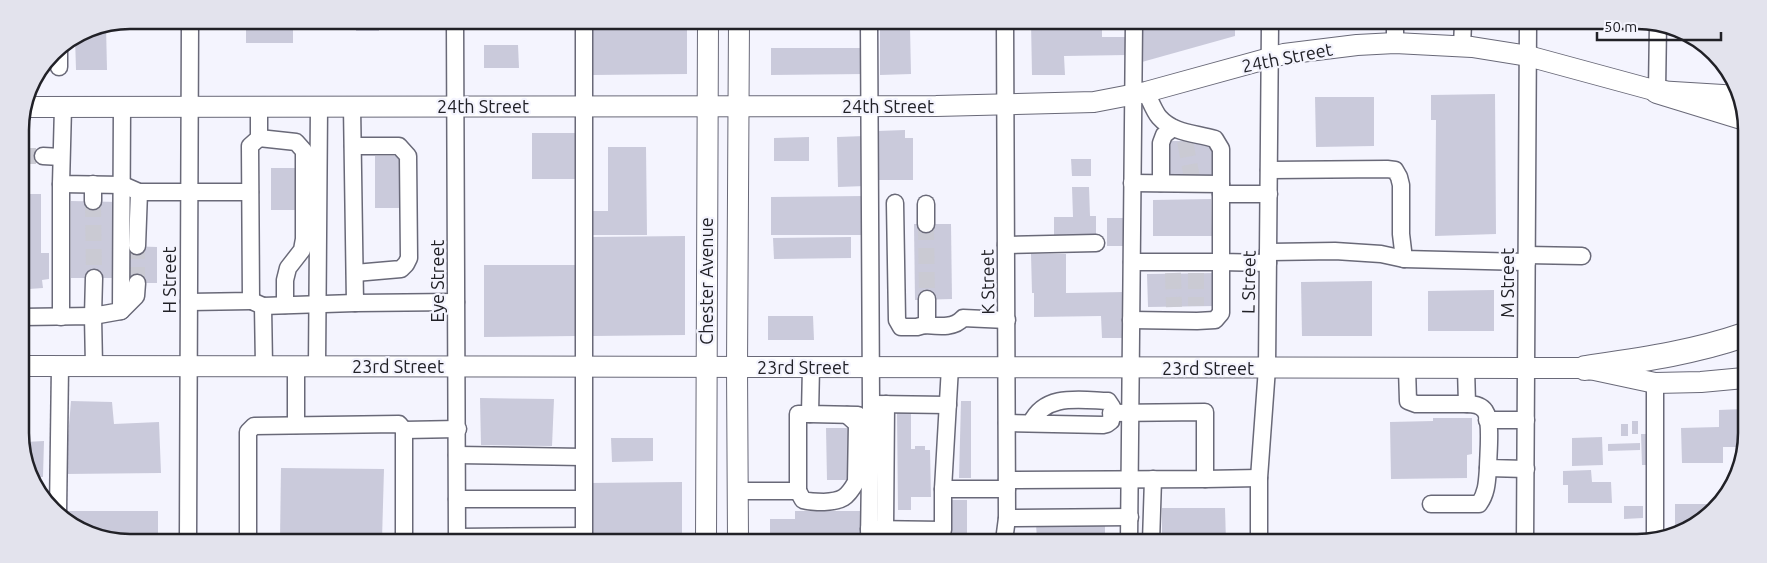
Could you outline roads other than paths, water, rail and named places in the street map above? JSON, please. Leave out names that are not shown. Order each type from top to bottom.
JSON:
[{"type":"highway","points":[[1657,91],[1737,115]]},
{"type":"highway","points":[[1585,368],[1674,355],[1713,346],[1738,337]]},
{"type":"main road","name":"Chester Avenue","points":[[706,534],[708,29]]},
{"type":"main road","name":"Chester Avenue","points":[[738,534],[739,29]]},
{"type":"main road","name":"24th Street","points":[[32,107],[870,106],[1086,103],[1140,94],[1284,54],[1357,44],[1395,43],[1462,46],[1528,56],[1657,91],[1732,96]]},
{"type":"main road","name":"23rd Street","points":[[29,366],[1585,368]]},
{"type":"main road","points":[[1585,368],[1655,383],[1738,379]]},
{"type":"street","name":"H Street","points":[[188,534],[190,29]]},
{"type":"street","name":"Eye Street","points":[[456,29],[457,534]]},
{"type":"street","points":[[584,29],[584,534]]},
{"type":"street","points":[[869,29],[870,367],[876,407],[875,533],[943,530],[943,489],[950,367]]},
{"type":"street","name":"K Street","points":[[1005,29],[1007,518],[1005,534]]},
{"type":"street","points":[[1129,534],[1132,183],[1140,94],[1135,29]]},
{"type":"street","name":"L Street","points":[[1259,534],[1259,478],[1267,368],[1270,29]]},
{"type":"street","points":[[1395,29],[1395,43]]},
{"type":"street","points":[[1462,46],[1463,29]]},
{"type":"street","name":"M Street","points":[[1525,534],[1528,29]]},
{"type":"street","points":[[1657,91],[1658,31]]},
{"type":"street","points":[[59,58],[59,67]]},
{"type":"street","points":[[1140,94],[1159,118],[1181,134]]},
{"type":"street","points":[[317,366],[319,106]]},
{"type":"street","points":[[352,106],[355,303]]},
{"type":"street","points":[[62,317],[61,184],[63,107]]},
{"type":"street","points":[[121,311],[122,107]]},
{"type":"street","points":[[259,107],[259,138]]},
{"type":"street","points":[[1131,320],[1174,314],[1197,314],[1215,320],[1221,313],[1222,149],[1219,143],[1207,136],[1164,135],[1161,143],[1161,184]]},
{"type":"street","points":[[264,366],[257,303],[250,192],[250,146],[259,138],[296,142],[304,151],[304,238],[302,250],[288,268],[285,280],[285,305]]},
{"type":"street","points":[[353,146],[399,146],[408,156],[409,258],[401,269],[355,274]]},
{"type":"street","points":[[42,156],[62,156]]},
{"type":"street","points":[[1269,170],[1395,170],[1400,177],[1401,185],[1401,234],[1404,259]]},
{"type":"street","points":[[1132,183],[1161,184],[1192,181],[1221,189],[1270,194]]},
{"type":"street","points":[[61,184],[123,185],[139,192],[250,192]]},
{"type":"street","points":[[93,184],[93,201]]},
{"type":"street","points":[[137,246],[139,192]]},
{"type":"street","points":[[895,203],[897,320],[901,326],[951,326],[959,324],[963,318],[1007,320]]},
{"type":"street","points":[[926,204],[926,224]]},
{"type":"street","points":[[1006,245],[1096,244]]},
{"type":"street","points":[[1132,262],[1173,268],[1196,268],[1221,262],[1335,251],[1380,254],[1404,259],[1527,259],[1582,256]]},
{"type":"street","points":[[94,278],[94,366]]},
{"type":"street","points":[[29,317],[93,316],[121,311],[136,296],[136,283]]},
{"type":"street","points":[[924,326],[927,320],[927,299]]},
{"type":"street","points":[[189,302],[285,305],[456,302]]},
{"type":"street","points":[[58,505],[60,366]]},
{"type":"street","points":[[296,366],[296,425]]},
{"type":"street","points":[[810,414],[811,367]]},
{"type":"street","points":[[1407,368],[1408,401],[1416,404],[1477,404],[1485,411],[1487,420],[1488,468],[1485,491],[1479,504],[1431,504]]},
{"type":"street","points":[[1466,368],[1467,404]]},
{"type":"street","points":[[1655,383],[1655,532]]},
{"type":"street","points":[[1007,423],[1103,425],[1111,421],[1112,408],[1108,400],[1058,400],[1040,409],[1031,423]]},
{"type":"street","points":[[847,415],[857,424],[856,482],[847,496],[838,502],[809,502],[803,500],[798,491],[798,414],[847,415],[876,407],[948,405]]},
{"type":"street","points":[[1111,413],[1205,412],[1205,479]]},
{"type":"street","points":[[1487,420],[1526,420]]},
{"type":"street","points":[[248,534],[248,432],[254,426],[400,424],[404,430],[404,534]]},
{"type":"street","points":[[404,430],[458,430]]},
{"type":"street","points":[[457,455],[583,457]]},
{"type":"street","points":[[1488,468],[1526,469]]},
{"type":"street","points":[[943,489],[1130,479],[1259,478]]},
{"type":"street","points":[[1151,534],[1153,479]]},
{"type":"street","points":[[738,490],[798,491]]},
{"type":"street","points":[[457,499],[583,499]]},
{"type":"street","points":[[1007,518],[1130,517]]},
{"type":"tunnel","points":[[1185,141],[1192,178]]},
{"type":"tunnel","points":[[29,156],[43,156]]},
{"type":"tunnel","points":[[93,201],[94,278]]},
{"type":"tunnel","points":[[926,224],[927,299]]},
{"type":"tunnel","points":[[137,246],[137,283]]},
{"type":"tunnel","points":[[1173,273],[1174,307]]},
{"type":"tunnel","points":[[1196,273],[1196,306]]}]
